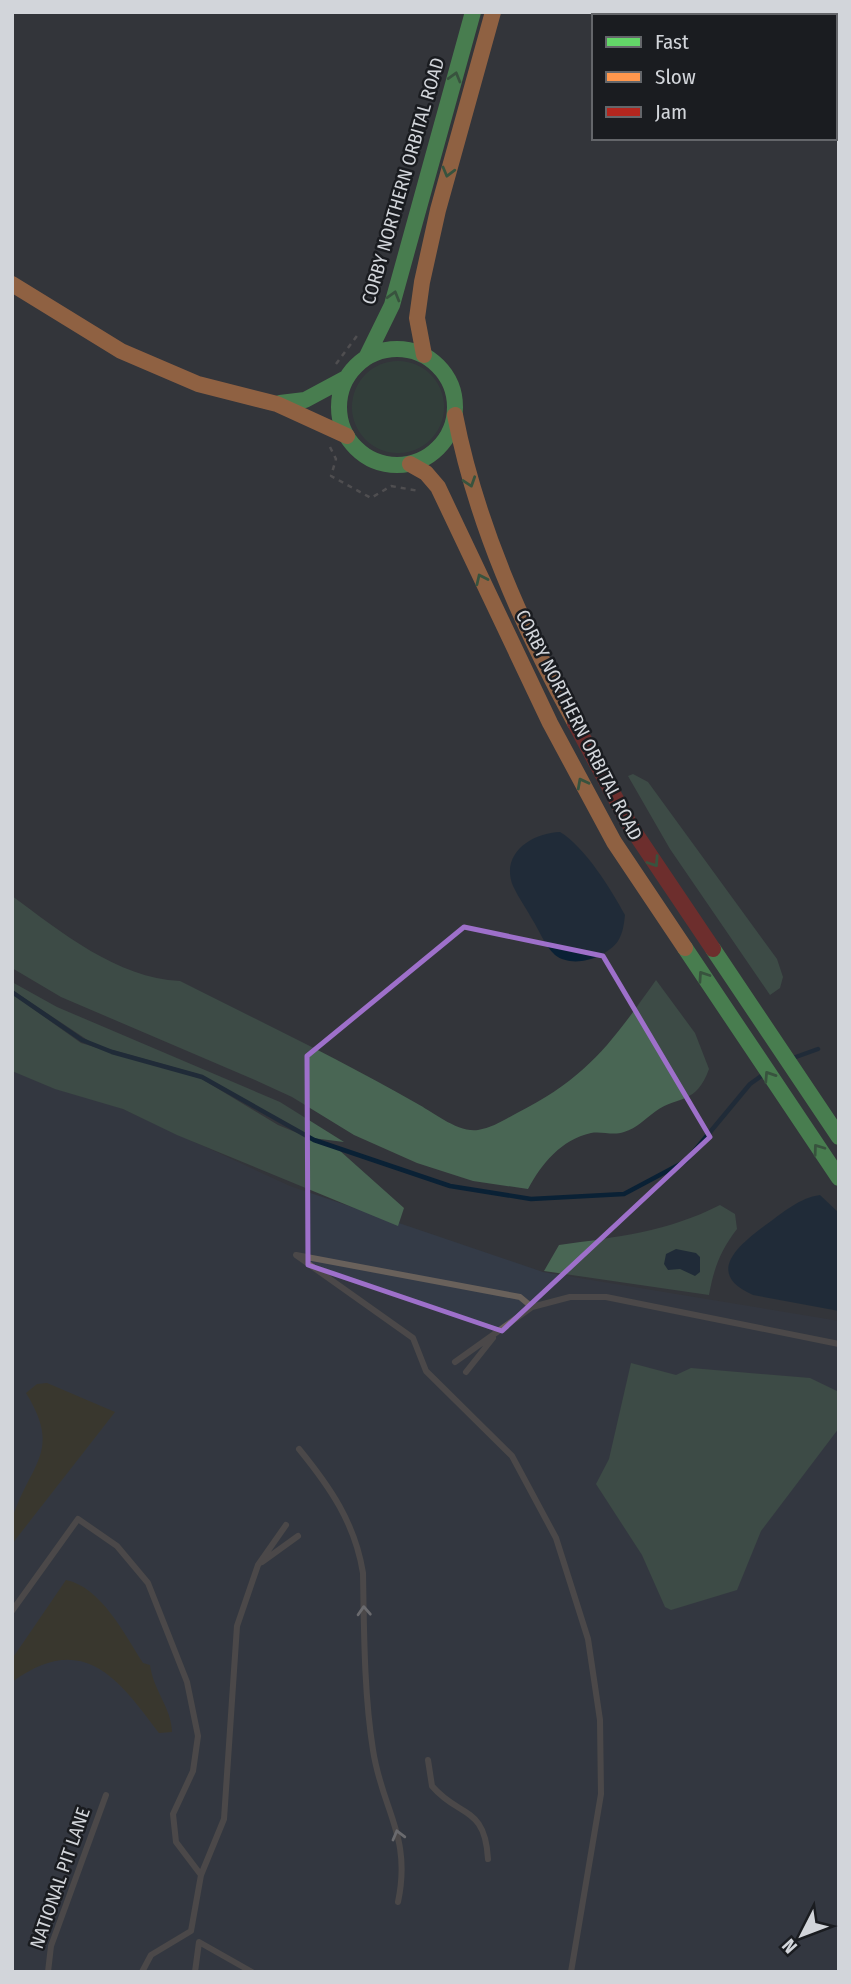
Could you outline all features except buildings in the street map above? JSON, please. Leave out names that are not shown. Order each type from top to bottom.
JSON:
[{"type":"street","name":"CORBY NORTHERN ORBITAL ROAD","points":[[366,358],[392,305],[473,12]]},
{"type":"street","name":"CORBY NORTHERN ORBITAL ROAD","points":[[424,355],[417,318],[422,282],[438,210],[493,12]]},
{"type":"street","points":[[12,284],[121,351],[198,384],[277,404],[321,422],[347,436],[370,458],[386,464],[410,464],[426,458],[440,447],[450,432],[455,415],[455,398],[450,382],[439,366],[424,355],[405,349],[385,350],[366,358],[346,378],[305,400],[277,404]]},
{"type":"street","points":[[346,378],[339,405],[347,436]]},
{"type":"street","name":"CORBY NORTHERN ORBITAL ROAD","points":[[455,415],[467,476],[506,581],[565,705],[631,827],[839,1137]]},
{"type":"street","name":"CORBY NORTHERN ORBITAL ROAD","points":[[410,464],[426,473],[438,487],[550,723],[614,842],[797,1120],[839,1178]]},
{"type":"lane","points":[[532,1307],[520,1297],[296,1255],[413,1338],[426,1371],[512,1456],[556,1538],[587,1639],[600,1720],[601,1794],[571,1972]]},
{"type":"lane","points":[[455,1362],[532,1307],[570,1297],[606,1297],[839,1344]]},
{"type":"lane","points":[[466,1371],[499,1331]]},
{"type":"lane","points":[[299,1449],[341,1506],[359,1549],[373,1754],[403,1853],[403,1876],[398,1902]]},
{"type":"lane","points":[[12,1611],[78,1520],[117,1546],[148,1583],[187,1682],[198,1736],[193,1771],[173,1814],[176,1842],[201,1875]]},
{"type":"lane","points":[[252,1972],[199,1942],[191,1931],[201,1875],[224,1819],[237,1626],[258,1565],[286,1525]]},
{"type":"lane","points":[[258,1565],[298,1535]]},
{"type":"lane","points":[[428,1760],[432,1786],[471,1815],[481,1827],[488,1859]]},
{"type":"lane","name":"NATIONAL PIT LANE","points":[[48,1972],[51,1946],[106,1795]]},
{"type":"lane","points":[[142,1972],[151,1955],[191,1931]]},
{"type":"lane","points":[[195,1972],[199,1942]]},
{"type":"path","points":[[418,146],[425,120]]},
{"type":"path","points":[[332,369],[363,328]]},
{"type":"path","points":[[321,422],[319,434],[336,459],[331,476],[372,498],[391,486],[403,486],[424,494]]},
{"type":"highlighted area","points":[[464,927],[603,956],[710,1137],[502,1331],[308,1265],[307,1056]]},
{"type":"shaded area","points":[[12,1058],[290,1186],[543,1272],[839,1321],[839,1972],[12,1972]]},
{"type":"green space","points":[[398,361],[416,365],[430,375],[440,389],[444,407],[440,425],[430,439],[416,449],[398,453],[380,449],[366,439],[356,425],[352,407],[356,389],[366,375],[380,365]]},
{"type":"green space","points":[[633,774],[648,782],[777,959],[783,977],[780,988],[770,995],[670,849],[628,776]]},
{"type":"green space","points":[[12,896],[70,938],[112,962],[134,972],[180,981],[387,1087],[446,1121],[470,1130],[493,1126],[541,1100],[580,1072],[626,1022],[656,980],[695,1033],[709,1069],[693,1094],[664,1106],[633,1128],[620,1133],[591,1133],[570,1141],[546,1162],[528,1189],[473,1181],[417,1163],[354,1135],[292,1097],[61,997],[12,968]]},
{"type":"green space","points":[[12,982],[57,1007],[280,1102],[344,1142],[312,1138],[198,1074],[95,1045],[12,990]]},
{"type":"green space","points":[[12,994],[81,1043],[202,1079],[278,1125],[339,1150],[404,1208],[398,1226],[177,1135],[123,1109],[55,1089],[12,1071]]},
{"type":"green space","points":[[720,1205],[735,1214],[737,1229],[719,1260],[709,1295],[544,1271],[559,1245],[661,1227],[681,1222]]},
{"type":"green space","points":[[631,1363],[676,1375],[691,1368],[810,1378],[839,1392],[839,1428],[761,1531],[737,1590],[671,1610],[665,1607],[642,1555],[596,1484],[609,1459]]},
{"type":"sand","points":[[47,1383],[115,1412],[12,1544],[13,1516],[35,1469],[42,1443],[42,1429],[37,1413],[26,1393],[37,1384]]},
{"type":"sand","points":[[66,1580],[79,1584],[101,1602],[143,1663],[150,1665],[169,1715],[172,1732],[159,1733],[113,1679],[97,1667],[79,1661],[59,1660],[37,1667],[12,1682],[12,1659]]},
{"type":"water","points":[[560,832],[588,858],[625,915],[618,941],[606,952],[589,960],[562,959],[551,951],[515,890],[510,875],[511,864],[521,847],[539,836]]},
{"type":"water","points":[[820,1195],[839,1213],[839,1311],[753,1295],[738,1286],[730,1277],[728,1268],[731,1259],[746,1240],[792,1206]]},
{"type":"water","points":[[676,1249],[696,1253],[700,1257],[700,1272],[695,1276],[680,1269],[668,1270],[664,1264],[666,1254]]},
{"type":"waterway","points":[[12,992],[82,1040],[112,1052],[202,1077],[314,1140],[450,1186],[531,1199],[624,1194],[686,1161],[750,1084],[764,1074]]},
{"type":"waterway","points":[[793,1058],[818,1049]]},
{"type":"traffic: fast","points":[[366,358],[392,305],[473,12]]},
{"type":"traffic: fast","points":[[397,349],[419,354],[438,366],[450,385],[455,407],[450,429],[438,448],[419,460],[397,465],[375,460],[356,448],[344,429],[339,407],[344,385],[356,366],[375,354],[397,349]]},
{"type":"traffic: fast","points":[[280,403],[305,400],[346,378]]},
{"type":"traffic: fast","points":[[685,948],[839,1178]]},
{"type":"traffic: fast","points":[[713,949],[839,1137]]},
{"type":"traffic: slow","points":[[424,355],[417,318],[422,282],[438,210],[493,12]]},
{"type":"traffic: slow","points":[[12,284],[121,351],[198,384],[277,404],[347,436]]},
{"type":"traffic: slow","points":[[455,415],[475,495],[503,573],[537,649],[575,723]]},
{"type":"traffic: slow","points":[[410,464],[426,473],[438,487],[550,723],[614,842],[685,948]]},
{"type":"traffic: jam","points":[[575,723],[631,827],[713,949]]}]
